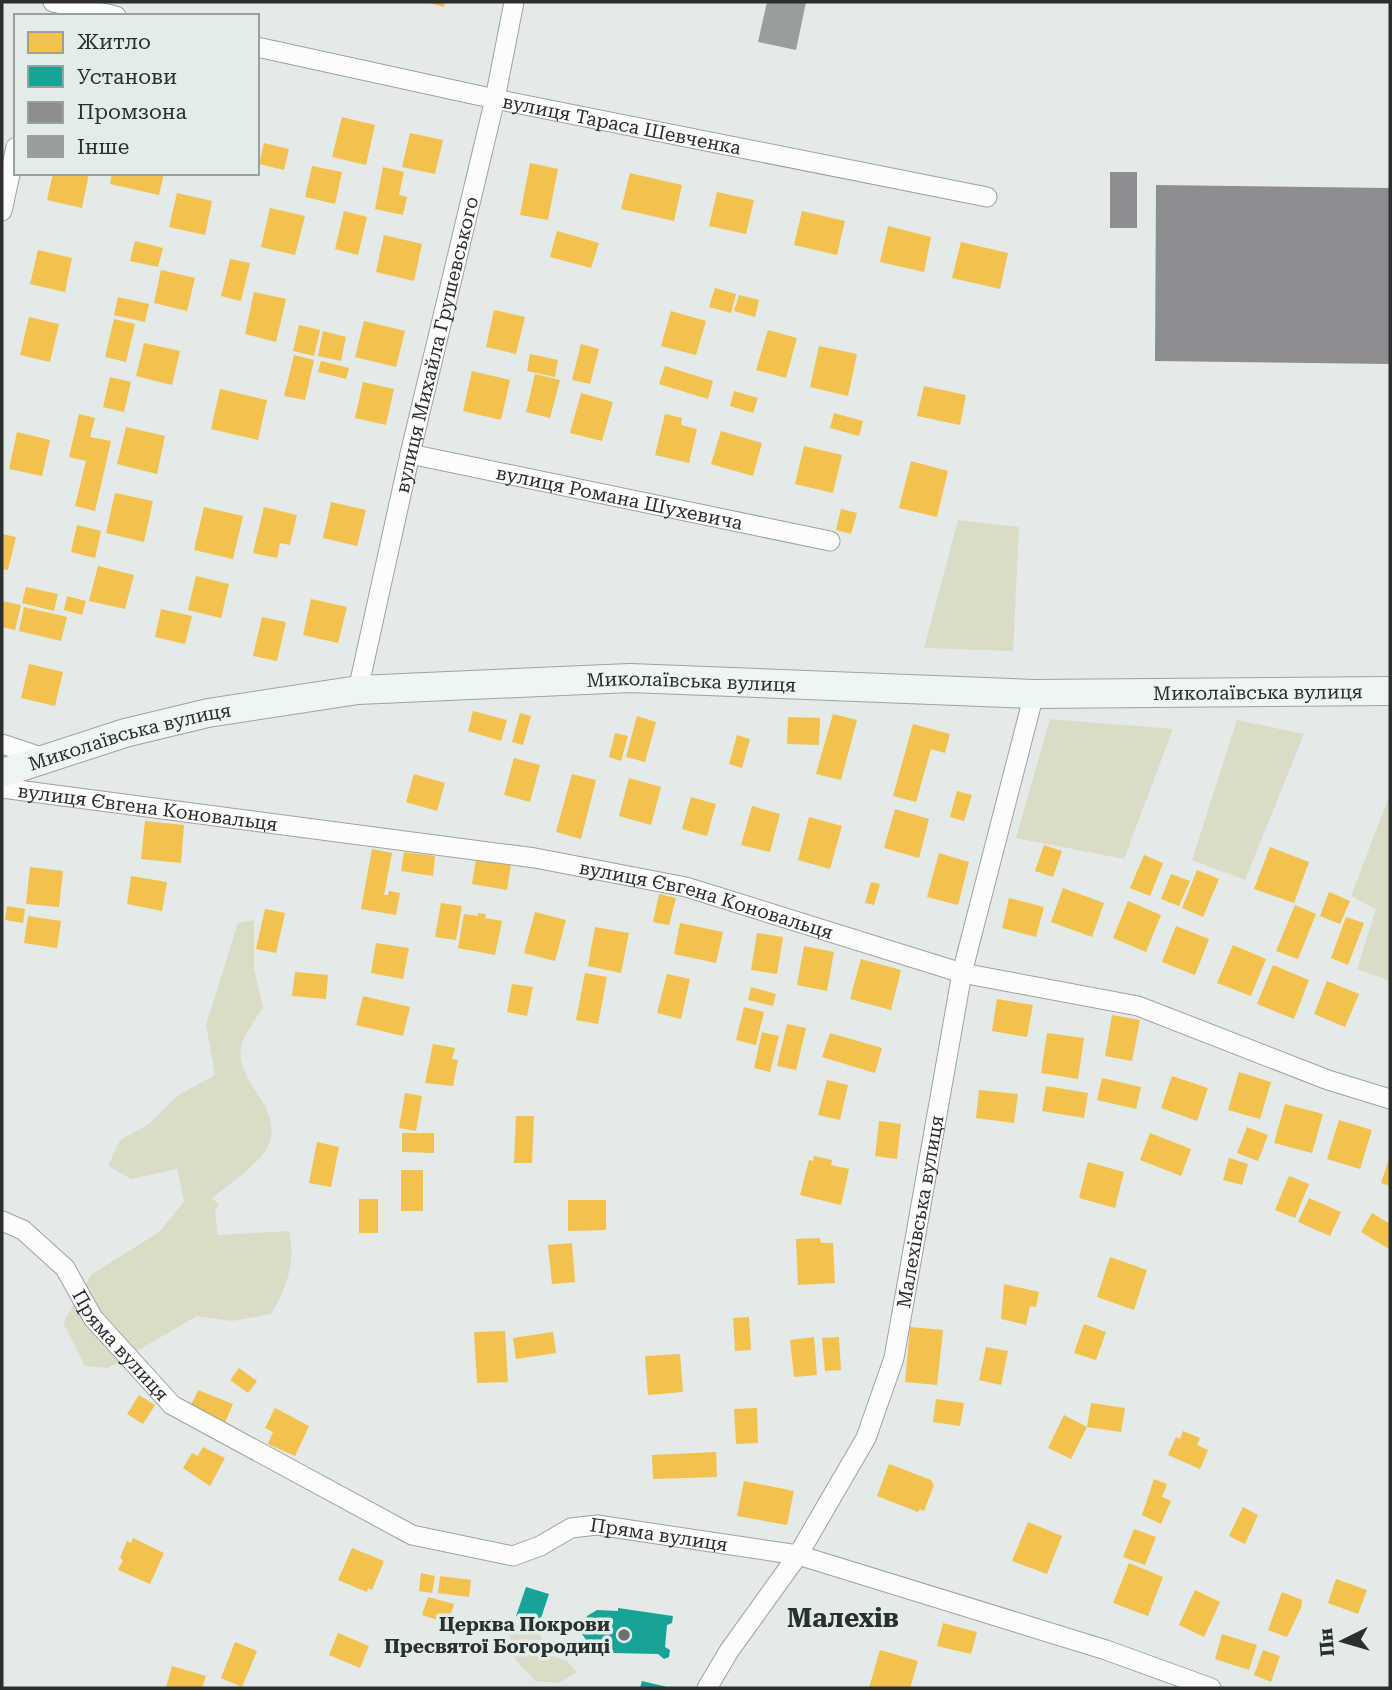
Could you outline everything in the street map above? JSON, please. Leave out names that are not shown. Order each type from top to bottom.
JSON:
[{"type":"main road","name":"Миколаївська вулиця","points":[[2,773],[125,733],[208,713],[358,690],[630,678],[1034,694],[1390,691]]},
{"type":"street","points":[[53,2],[107,14]]},
{"type":"street","name":"вулиця Михайла Грушевського","points":[[358,690],[410,454],[495,99],[514,2]]},
{"type":"street","name":"вулиця Тараса Шевченка","points":[[259,47],[495,99],[987,197]]},
{"type":"street","points":[[2,211],[14,156]]},
{"type":"street","name":"вулиця Романа Шухевича","points":[[410,454],[830,541]]},
{"type":"street","name":"Малехівська вулиця","points":[[707,1688],[729,1651],[798,1555],[866,1438],[894,1358],[962,974],[1034,694]]},
{"type":"street","name":"вулиця Євгена Коновальця","points":[[2,744],[44,758]]},
{"type":"street","name":"вулиця Євгена Коновальця","points":[[2,788],[535,858],[686,887],[962,974],[1138,1006],[1328,1080],[1390,1099]]},
{"type":"street","name":"Пряма вулиця","points":[[2,1221],[23,1230],[65,1268],[93,1318],[172,1405],[412,1535],[513,1556],[540,1546],[570,1528],[597,1525],[798,1555],[1106,1650],[1211,1688]]},
{"type":"green space","points":[[958,520],[1019,527],[1013,651],[924,648]]},
{"type":"green space","points":[[1050,719],[1173,729],[1124,859],[1016,838]]},
{"type":"green space","points":[[1237,720],[1304,734],[1245,880],[1192,860]]},
{"type":"green space","points":[[1390,794],[1390,981],[1357,969],[1376,909],[1351,896]]},
{"type":"green space","points":[[254,920],[254,969],[263,1007],[243,1040],[241,1054],[243,1068],[270,1117],[271,1131],[268,1146],[258,1160],[212,1198],[219,1205],[215,1210],[218,1235],[289,1231],[291,1264],[286,1284],[271,1314],[232,1321],[197,1316],[108,1368],[85,1366],[63,1323],[91,1275],[159,1232],[184,1202],[177,1169],[131,1179],[108,1166],[120,1140],[149,1124],[177,1096],[215,1075],[206,1025],[238,923]]},
{"type":"green space","points":[[523,1626],[541,1636],[550,1655],[567,1661],[577,1672],[558,1683],[535,1681],[515,1659],[508,1627]]},
{"type":"building: Житло","points":[[426,2],[445,2],[444,7]]},
{"type":"building: Житло","points":[[342,117],[375,125],[366,165],[332,157]]},
{"type":"building: Житло","points":[[410,133],[443,140],[435,174],[402,167]]},
{"type":"building: Житло","points":[[264,143],[289,149],[284,170],[259,164]]},
{"type":"building: Житло","points":[[530,163],[558,169],[548,220],[520,215]]},
{"type":"building: Житло","points":[[312,166],[342,172],[335,204],[305,197]]},
{"type":"building: Житло","points":[[383,167],[404,172],[399,195],[407,197],[403,215],[375,209]]},
{"type":"building: Житло","points":[[630,173],[682,185],[674,221],[621,209]]},
{"type":"building: Житло","points":[[53,175],[89,175],[82,208],[47,200]]},
{"type":"building: Житло","points":[[112,175],[164,175],[159,195],[110,184]]},
{"type":"building: Житло","points":[[717,192],[754,200],[746,234],[709,226]]},
{"type":"building: Житло","points":[[177,193],[212,201],[205,235],[169,227]]},
{"type":"building: Житло","points":[[270,208],[305,216],[295,255],[261,247]]},
{"type":"building: Житло","points":[[344,211],[367,217],[358,255],[335,249]]},
{"type":"building: Житло","points":[[802,211],[845,221],[837,255],[794,245]]},
{"type":"building: Житло","points":[[888,226],[931,237],[924,272],[880,262]]},
{"type":"building: Житло","points":[[557,231],[599,243],[591,268],[550,257]]},
{"type":"building: Житло","points":[[384,235],[422,244],[414,281],[376,272]]},
{"type":"building: Житло","points":[[135,241],[163,248],[158,267],[130,261]]},
{"type":"building: Житло","points":[[961,242],[1008,253],[1000,289],[952,278]]},
{"type":"building: Житло","points":[[38,250],[72,258],[65,292],[30,284]]},
{"type":"building: Житло","points":[[230,259],[250,263],[241,301],[221,296]]},
{"type":"building: Житло","points":[[161,270],[195,278],[187,311],[154,303]]},
{"type":"building: Житло","points":[[715,288],[736,294],[731,313],[709,307]]},
{"type":"building: Житло","points":[[254,292],[286,299],[276,342],[245,334]]},
{"type":"building: Житло","points":[[739,295],[759,300],[755,317],[734,311]]},
{"type":"building: Житло","points":[[118,297],[149,304],[145,322],[114,315]]},
{"type":"building: Житло","points":[[494,310],[525,317],[516,354],[486,347]]},
{"type":"building: Житло","points":[[671,311],[706,321],[696,355],[661,346]]},
{"type":"building: Житло","points":[[29,317],[59,324],[50,362],[20,355]]},
{"type":"building: Житло","points":[[114,319],[135,324],[126,362],[105,357]]},
{"type":"building: Житло","points":[[364,321],[405,331],[396,367],[355,357]]},
{"type":"building: Житло","points":[[299,325],[320,330],[314,356],[293,351]]},
{"type":"building: Житло","points":[[768,330],[797,338],[786,378],[756,370]]},
{"type":"building: Житло","points":[[323,331],[346,337],[341,361],[318,356]]},
{"type":"building: Житло","points":[[144,343],[180,351],[172,385],[136,376]]},
{"type":"building: Житло","points":[[581,344],[599,349],[590,384],[572,380]]},
{"type":"building: Житло","points":[[819,346],[857,354],[848,396],[810,387]]},
{"type":"building: Житло","points":[[530,354],[558,360],[555,377],[527,371]]},
{"type":"building: Житло","points":[[294,355],[314,360],[305,400],[284,396]]},
{"type":"building: Житло","points":[[321,361],[349,368],[346,379],[318,372]]},
{"type":"building: Житло","points":[[665,366],[713,381],[708,399],[659,384]]},
{"type":"building: Житло","points":[[472,371],[510,380],[501,420],[463,411]]},
{"type":"building: Житло","points":[[535,374],[560,380],[550,418],[526,412]]},
{"type":"building: Житло","points":[[110,377],[131,382],[124,412],[103,407]]},
{"type":"building: Житло","points":[[363,382],[394,389],[386,425],[355,418]]},
{"type":"building: Житло","points":[[924,386],[966,395],[960,425],[917,416]]},
{"type":"building: Житло","points":[[220,389],[267,400],[258,440],[211,429]]},
{"type":"building: Житло","points":[[734,391],[758,398],[753,413],[730,406]]},
{"type":"building: Житло","points":[[581,393],[613,402],[602,441],[570,433]]},
{"type":"building: Житло","points":[[834,413],[863,421],[859,436],[830,428]]},
{"type":"building: Житло","points":[[79,414],[95,418],[90,437],[111,441],[95,511],[75,506],[86,461],[69,457]]},
{"type":"building: Житло","points":[[665,414],[682,418],[681,425],[697,429],[689,463],[655,455]]},
{"type":"building: Житло","points":[[126,427],[165,436],[157,474],[117,464]]},
{"type":"building: Житло","points":[[721,431],[762,443],[753,476],[711,464]]},
{"type":"building: Житло","points":[[17,432],[50,440],[42,476],[9,469]]},
{"type":"building: Житло","points":[[804,446],[842,455],[833,493],[795,484]]},
{"type":"building: Житло","points":[[911,461],[948,471],[937,517],[899,508]]},
{"type":"building: Житло","points":[[115,493],[153,501],[144,542],[106,533]]},
{"type":"building: Житло","points":[[331,502],[366,510],[357,546],[323,538]]},
{"type":"building: Житло","points":[[204,507],[243,516],[233,559],[194,550]]},
{"type":"building: Житло","points":[[264,507],[297,515],[290,545],[280,543],[277,558],[253,553]]},
{"type":"building: Житло","points":[[841,509],[857,513],[851,534],[836,530]]},
{"type":"building: Житло","points":[[77,525],[101,531],[95,558],[71,552]]},
{"type":"building: Житло","points":[[2,534],[16,537],[8,570],[2,569]]},
{"type":"building: Житло","points":[[98,566],[134,575],[125,609],[89,601]]},
{"type":"building: Житло","points":[[196,576],[229,584],[221,618],[188,610]]},
{"type":"building: Житло","points":[[26,587],[58,594],[54,611],[22,603]]},
{"type":"building: Житло","points":[[67,596],[86,601],[82,615],[64,610]]},
{"type":"building: Житло","points":[[311,599],[347,607],[338,643],[303,635]]},
{"type":"building: Житло","points":[[2,601],[21,605],[15,630],[2,627]]},
{"type":"building: Житло","points":[[24,607],[67,617],[61,641],[19,631]]},
{"type":"building: Житло","points":[[161,609],[192,616],[185,644],[155,637]]},
{"type":"building: Житло","points":[[262,617],[286,622],[277,661],[253,656]]},
{"type":"building: Житло","points":[[29,664],[63,672],[55,706],[21,698]]},
{"type":"building: Житло","points":[[473,711],[507,720],[501,741],[468,731]]},
{"type":"building: Житло","points":[[520,713],[531,716],[523,745],[512,742]]},
{"type":"building: Житло","points":[[833,714],[857,720],[841,780],[816,774]]},
{"type":"building: Житло","points":[[637,716],[656,722],[645,762],[626,757]]},
{"type":"building: Житло","points":[[788,717],[820,718],[819,745],[787,744]]},
{"type":"building: Житло","points":[[913,724],[950,734],[945,753],[931,749],[916,802],[893,796]]},
{"type":"building: Житло","points":[[615,733],[628,736],[621,761],[609,757]]},
{"type":"building: Житло","points":[[737,735],[750,739],[742,768],[729,764]]},
{"type":"building: Житло","points":[[514,758],[540,765],[530,802],[504,795]]},
{"type":"building: Житло","points":[[414,774],[445,783],[437,811],[406,802]]},
{"type":"building: Житло","points":[[572,774],[596,780],[581,839],[556,832]]},
{"type":"building: Житло","points":[[629,778],[661,787],[651,825],[619,816]]},
{"type":"building: Житло","points":[[957,791],[972,795],[964,821],[950,817]]},
{"type":"building: Житло","points":[[691,797],[716,804],[707,836],[682,829]]},
{"type":"building: Житло","points":[[752,806],[780,814],[770,852],[741,845]]},
{"type":"building: Житло","points":[[895,809],[929,819],[919,858],[884,848]]},
{"type":"building: Житло","points":[[809,817],[842,826],[830,869],[798,860]]},
{"type":"building: Житло","points":[[145,821],[184,825],[181,863],[141,859]]},
{"type":"building: Житло","points":[[1044,845],[1062,851],[1053,877],[1035,871]]},
{"type":"building: Житло","points":[[1270,847],[1309,862],[1294,903],[1254,889]]},
{"type":"building: Житло","points":[[372,849],[392,853],[384,895],[388,895],[389,891],[400,893],[396,915],[361,909]]},
{"type":"building: Житло","points":[[404,852],[435,856],[433,876],[401,871]]},
{"type":"building: Житло","points":[[939,853],[969,862],[958,905],[927,897]]},
{"type":"building: Житло","points":[[1144,855],[1163,863],[1150,896],[1130,888]]},
{"type":"building: Житло","points":[[476,859],[511,864],[507,890],[472,884]]},
{"type":"building: Житло","points":[[30,867],[63,871],[59,907],[26,904]]},
{"type":"building: Житло","points":[[1197,870],[1219,879],[1203,917],[1182,908]]},
{"type":"building: Житло","points":[[1171,874],[1190,881],[1179,906],[1161,899]]},
{"type":"building: Житло","points":[[131,876],[167,882],[162,911],[127,904]]},
{"type":"building: Житло","points":[[871,882],[880,884],[874,905],[865,903]]},
{"type":"building: Житло","points":[[1063,888],[1104,903],[1092,937],[1051,922]]},
{"type":"building: Житло","points":[[1329,892],[1350,901],[1340,924],[1320,916]]},
{"type":"building: Житло","points":[[659,894],[676,898],[669,925],[653,922]]},
{"type":"building: Житло","points":[[1009,898],[1044,907],[1036,937],[1002,928]]},
{"type":"building: Житло","points":[[1128,901],[1161,915],[1146,952],[1113,938]]},
{"type":"building: Житло","points":[[441,903],[462,906],[456,940],[435,937]]},
{"type":"building: Житло","points":[[1295,905],[1316,914],[1298,959],[1276,951]]},
{"type":"building: Житло","points":[[7,906],[25,909],[23,923],[5,920]]},
{"type":"building: Житло","points":[[265,909],[285,913],[276,953],[256,949]]},
{"type":"building: Житло","points":[[535,912],[566,920],[555,961],[524,953]]},
{"type":"building: Житло","points":[[478,913],[486,914],[485,918],[502,921],[495,955],[458,948],[464,914],[478,916]]},
{"type":"building: Житло","points":[[28,916],[61,921],[57,948],[24,943]]},
{"type":"building: Житло","points":[[1346,917],[1364,923],[1348,965],[1331,958]]},
{"type":"building: Житло","points":[[680,923],[723,932],[716,963],[674,954]]},
{"type":"building: Житло","points":[[1176,926],[1209,939],[1195,975],[1162,962]]},
{"type":"building: Житло","points":[[595,927],[629,933],[621,973],[588,966]]},
{"type":"building: Житло","points":[[757,933],[783,937],[777,974],[751,970]]},
{"type":"building: Житло","points":[[376,943],[409,948],[403,979],[371,973]]},
{"type":"building: Житло","points":[[1233,945],[1266,959],[1251,996],[1217,983]]},
{"type":"building: Житло","points":[[804,946],[834,952],[827,991],[797,985]]},
{"type":"building: Житло","points":[[861,959],[901,970],[891,1010],[850,999]]},
{"type":"building: Житло","points":[[1273,965],[1309,980],[1294,1019],[1257,1004]]},
{"type":"building: Житло","points":[[295,972],[328,975],[326,999],[292,996]]},
{"type":"building: Житло","points":[[585,973],[607,977],[598,1024],[576,1020]]},
{"type":"building: Житло","points":[[667,974],[690,979],[681,1019],[657,1013]]},
{"type":"building: Житло","points":[[1327,981],[1359,994],[1345,1027],[1314,1014]]},
{"type":"building: Житло","points":[[512,984],[533,987],[527,1016],[507,1012]]},
{"type":"building: Житло","points":[[751,987],[776,994],[773,1006],[748,1000]]},
{"type":"building: Житло","points":[[363,996],[410,1007],[403,1036],[356,1025]]},
{"type":"building: Житло","points":[[997,999],[1033,1005],[1027,1037],[992,1031]]},
{"type":"building: Житло","points":[[744,1007],[764,1012],[756,1045],[736,1040]]},
{"type":"building: Житло","points":[[1112,1015],[1140,1020],[1132,1061],[1105,1056]]},
{"type":"building: Житло","points":[[787,1024],[806,1028],[796,1070],[777,1066]]},
{"type":"building: Житло","points":[[762,1032],[779,1036],[770,1072],[754,1068]]},
{"type":"building: Житло","points":[[830,1033],[882,1048],[875,1073],[822,1057]]},
{"type":"building: Житло","points":[[1047,1033],[1084,1038],[1078,1079],[1041,1073]]},
{"type":"building: Житло","points":[[433,1044],[455,1048],[452,1059],[458,1060],[453,1086],[425,1083]]},
{"type":"building: Житло","points":[[1239,1072],[1271,1082],[1260,1119],[1228,1110]]},
{"type":"building: Житло","points":[[1172,1076],[1208,1088],[1197,1121],[1161,1108]]},
{"type":"building: Житло","points":[[1102,1078],[1141,1087],[1136,1109],[1097,1100]]},
{"type":"building: Житло","points":[[827,1080],[848,1085],[840,1120],[818,1115]]},
{"type":"building: Житло","points":[[1046,1086],[1088,1093],[1084,1118],[1042,1111]]},
{"type":"building: Житло","points":[[979,1090],[1018,1094],[1014,1123],[976,1118]]},
{"type":"building: Житло","points":[[405,1093],[422,1096],[416,1131],[399,1128]]},
{"type":"building: Житло","points":[[1285,1104],[1323,1114],[1312,1153],[1274,1143]]},
{"type":"building: Житло","points":[[516,1116],[534,1116],[532,1163],[514,1163]]},
{"type":"building: Житло","points":[[1339,1120],[1372,1130],[1360,1169],[1327,1159]]},
{"type":"building: Житло","points":[[879,1121],[901,1124],[897,1159],[875,1156]]},
{"type":"building: Житло","points":[[1247,1127],[1268,1135],[1258,1161],[1237,1153]]},
{"type":"building: Житло","points":[[402,1133],[434,1133],[434,1153],[402,1152]]},
{"type":"building: Житло","points":[[1150,1133],[1191,1149],[1181,1176],[1140,1160]]},
{"type":"building: Житло","points":[[317,1142],[339,1147],[331,1187],[309,1183]]},
{"type":"building: Житло","points":[[814,1156],[832,1160],[831,1165],[849,1169],[841,1205],[800,1195],[809,1160],[813,1161]]},
{"type":"building: Житло","points":[[1390,1156],[1390,1186],[1381,1183]]},
{"type":"building: Житло","points":[[1229,1158],[1248,1164],[1242,1185],[1223,1180]]},
{"type":"building: Житло","points":[[1088,1162],[1124,1172],[1115,1208],[1079,1198]]},
{"type":"building: Житло","points":[[401,1170],[423,1170],[423,1211],[401,1211]]},
{"type":"building: Житло","points":[[1289,1176],[1309,1184],[1295,1218],[1275,1210]]},
{"type":"building: Житло","points":[[1309,1198],[1341,1212],[1330,1236],[1298,1222]]},
{"type":"building: Житло","points":[[359,1199],[378,1199],[378,1233],[359,1233]]},
{"type":"building: Житло","points":[[568,1200],[606,1200],[606,1230],[568,1231]]},
{"type":"building: Житло","points":[[1372,1213],[1390,1224],[1389,1249],[1361,1232]]},
{"type":"building: Житло","points":[[820,1238],[821,1243],[833,1243],[835,1283],[798,1285],[796,1239]]},
{"type":"building: Житло","points":[[572,1243],[575,1282],[552,1284],[548,1245]]},
{"type":"building: Житло","points":[[1110,1257],[1147,1270],[1134,1310],[1097,1297]]},
{"type":"building: Житло","points":[[1004,1284],[1039,1292],[1036,1307],[1030,1306],[1026,1325],[1001,1319]]},
{"type":"building: Житло","points":[[749,1317],[751,1350],[735,1351],[733,1318]]},
{"type":"building: Житло","points":[[1084,1324],[1106,1332],[1096,1360],[1074,1353]]},
{"type":"building: Житло","points":[[910,1327],[943,1330],[937,1385],[905,1382]]},
{"type":"building: Житло","points":[[505,1331],[508,1382],[477,1383],[474,1332]]},
{"type":"building: Житло","points":[[553,1332],[556,1353],[516,1359],[513,1338]]},
{"type":"building: Житло","points":[[814,1337],[817,1375],[794,1377],[790,1340]]},
{"type":"building: Житло","points":[[839,1337],[841,1370],[825,1371],[822,1338]]},
{"type":"building: Житло","points":[[986,1347],[1008,1351],[1001,1385],[979,1380]]},
{"type":"building: Житло","points":[[680,1354],[683,1392],[648,1395],[645,1356]]},
{"type":"building: Житло","points":[[239,1368],[257,1381],[248,1393],[230,1380]]},
{"type":"building: Житло","points":[[198,1390],[233,1404],[224,1425],[189,1410]]},
{"type":"building: Житло","points":[[139,1395],[155,1405],[143,1424],[127,1414]]},
{"type":"building: Житло","points":[[936,1399],[964,1403],[960,1426],[933,1422]]},
{"type":"building: Житло","points":[[1091,1403],[1125,1408],[1121,1432],[1087,1427]]},
{"type":"building: Житло","points":[[275,1408],[309,1426],[295,1456],[268,1444],[273,1432],[265,1428]]},
{"type":"building: Житло","points":[[757,1408],[758,1443],[736,1444],[734,1409]]},
{"type":"building: Житло","points":[[1064,1415],[1087,1427],[1071,1459],[1048,1448]]},
{"type":"building: Житло","points":[[1183,1431],[1200,1438],[1197,1445],[1208,1450],[1200,1469],[1168,1455],[1176,1437],[1180,1439]]},
{"type":"building: Житло","points":[[203,1447],[225,1458],[210,1486],[183,1468],[192,1453],[198,1456]]},
{"type":"building: Житло","points":[[716,1452],[717,1477],[653,1479],[652,1455]]},
{"type":"building: Житло","points":[[889,1464],[931,1480],[934,1485],[924,1511],[920,1509],[918,1512],[877,1496]]},
{"type":"building: Житло","points":[[1154,1479],[1167,1484],[1162,1497],[1171,1501],[1161,1524],[1142,1515]]},
{"type":"building: Житло","points":[[744,1481],[794,1491],[787,1525],[737,1516]]},
{"type":"building: Житло","points":[[1243,1507],[1258,1515],[1245,1544],[1229,1536]]},
{"type":"building: Житло","points":[[1028,1522],[1062,1536],[1047,1574],[1012,1561]]},
{"type":"building: Житло","points":[[1134,1529],[1156,1537],[1145,1565],[1123,1557]]},
{"type":"building: Житло","points":[[133,1538],[164,1553],[150,1584],[118,1570],[127,1541],[131,1543]]},
{"type":"building: Житло","points":[[352,1548],[384,1561],[372,1590],[368,1588],[367,1592],[338,1580]]},
{"type":"building: Житло","points":[[1129,1563],[1163,1577],[1148,1616],[1113,1603]]},
{"type":"building: Житло","points":[[421,1573],[435,1576],[432,1593],[419,1591]]},
{"type":"building: Житло","points":[[440,1576],[471,1580],[469,1597],[438,1593]]},
{"type":"building: Житло","points":[[1336,1579],[1367,1590],[1358,1614],[1328,1603]]},
{"type":"building: Житло","points":[[1195,1590],[1220,1602],[1204,1637],[1179,1625]]},
{"type":"building: Житло","points":[[1282,1592],[1302,1600],[1287,1637],[1268,1630]]},
{"type":"building: Житло","points":[[428,1597],[454,1604],[448,1623],[422,1615]]},
{"type":"building: Житло","points":[[943,1623],[977,1632],[971,1654],[937,1646]]},
{"type":"building: Житло","points":[[338,1633],[369,1646],[360,1668],[329,1655]]},
{"type":"building: Житло","points":[[1222,1634],[1257,1645],[1249,1670],[1215,1659]]},
{"type":"building: Житло","points":[[235,1642],[257,1651],[242,1687],[221,1678]]},
{"type":"building: Житло","points":[[880,1650],[918,1661],[910,1688],[869,1688]]},
{"type":"building: Житло","points":[[1263,1650],[1280,1656],[1271,1682],[1254,1675]]},
{"type":"building: Житло","points":[[172,1666],[206,1676],[202,1688],[166,1688]]},
{"type":"building: Установи","points":[[526,1587],[549,1594],[539,1624],[516,1616]]},
{"type":"building: Установи","name":"Церква Покрови Пресвятої Богородиці","points":[[618,1608],[673,1616],[672,1623],[667,1625],[665,1647],[670,1650],[669,1657],[664,1659],[658,1654],[614,1653],[589,1644],[582,1634],[587,1616],[597,1610],[618,1611]]},
{"type":"building: Установи","points":[[642,1681],[667,1687],[667,1688],[640,1688]]},
{"type":"building: Промзона","points":[[1110,172],[1137,172],[1137,228],[1110,228]]},
{"type":"building: Промзона","points":[[1156,185],[1390,188],[1390,364],[1155,361]]},
{"type":"building: Інше","points":[[767,2],[806,2],[796,50],[758,42]]},
{"type":"place","name":"Церква Покрови Пресвятої Богородиці","points":[[624,1635]]},
{"type":"district","name":"Малехів","points":[[843,1618]]}]
